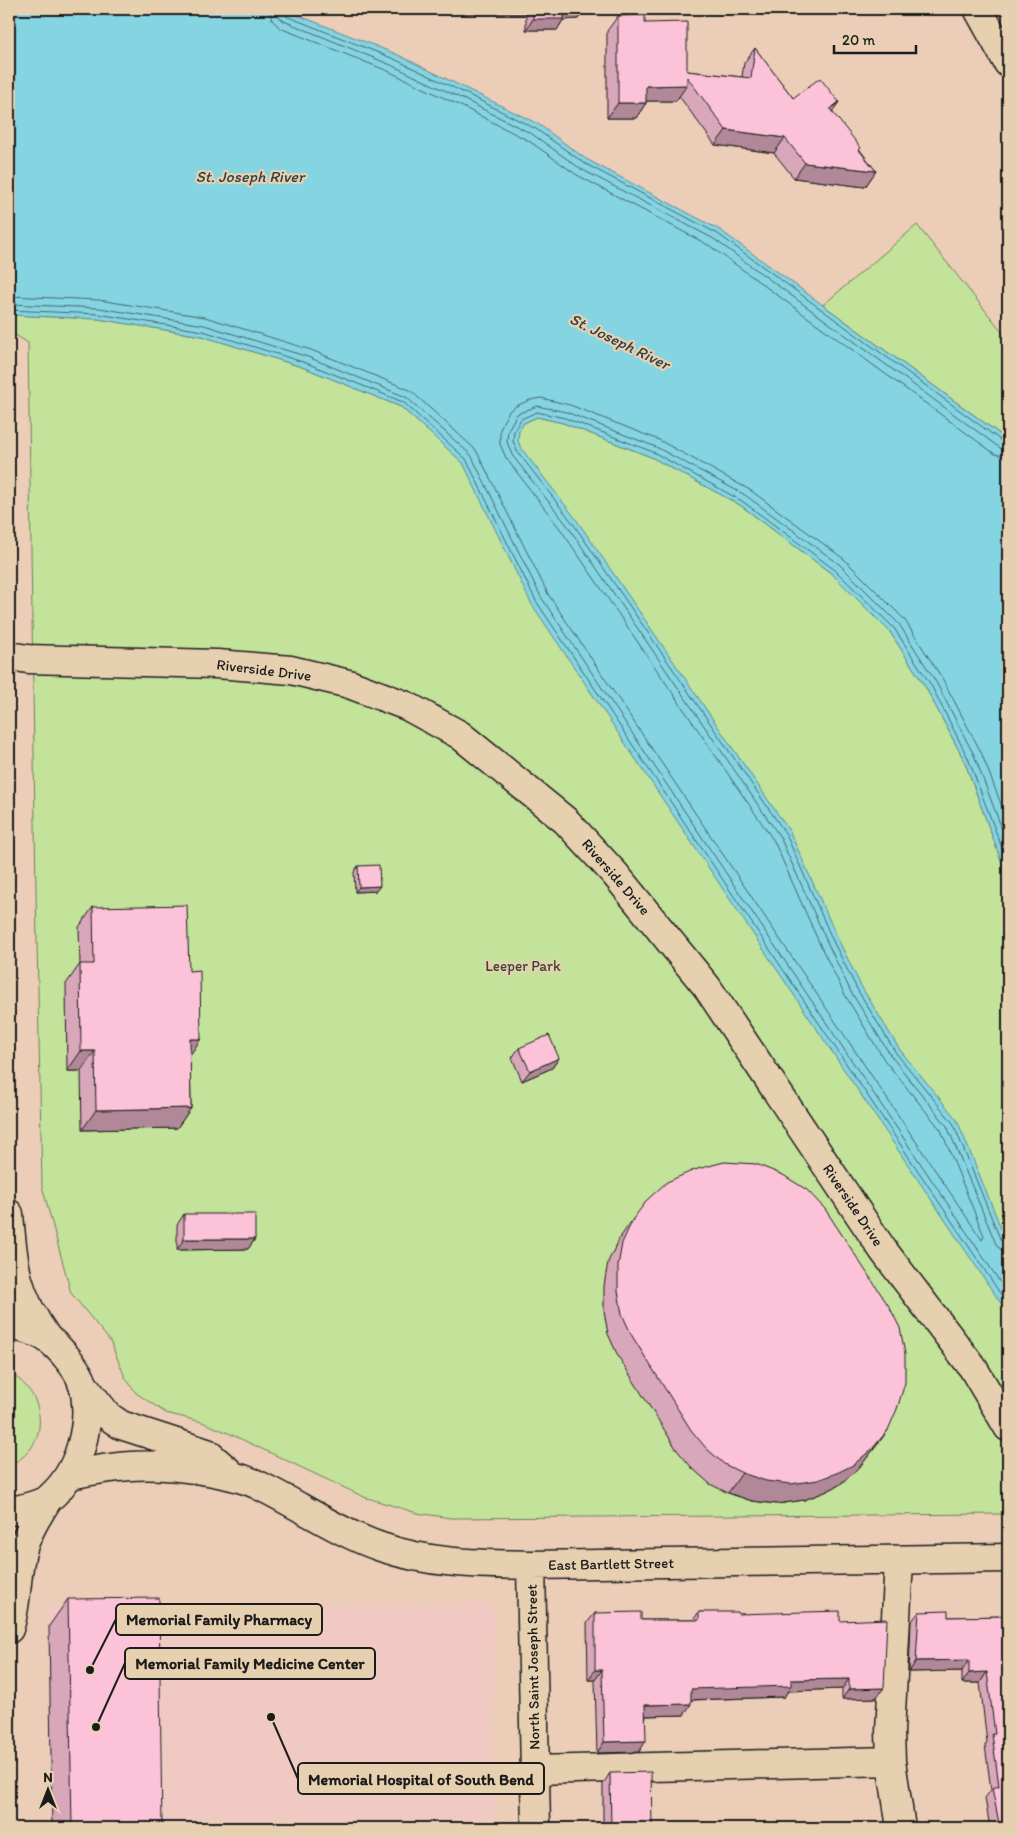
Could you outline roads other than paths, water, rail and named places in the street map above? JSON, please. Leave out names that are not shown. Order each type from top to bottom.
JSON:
[{"type":"street","points":[[978,9],[1008,63]]},
{"type":"street","name":"Riverside Drive","points":[[9,656],[28,659],[217,664],[291,670],[358,687],[407,706],[460,735],[566,821],[615,874],[701,980],[882,1250],[973,1368],[1008,1427]]},
{"type":"street","points":[[9,1214],[12,1254],[17,1282],[35,1322],[47,1338]]},
{"type":"street","points":[[9,1325],[47,1338]]},
{"type":"street","name":"East Bartlett Street","points":[[47,1338],[68,1359],[82,1382],[108,1416],[120,1425],[207,1453],[232,1475]]},
{"type":"street","points":[[9,1629],[13,1617],[23,1548],[34,1521],[48,1499],[70,1475],[80,1454],[85,1432],[86,1410],[82,1382]]},
{"type":"street","name":"East Bartlett Street","points":[[70,1475],[104,1468],[162,1465],[232,1475],[258,1485],[310,1514],[380,1547],[406,1555],[465,1564],[531,1565],[1008,1558]]},
{"type":"street","points":[[9,1511],[48,1499]]},
{"type":"street","points":[[899,1560],[890,1732],[901,1828]]},
{"type":"street","name":"North Saint Joseph Street","points":[[531,1565],[536,1828]]},
{"type":"street","points":[[535,1770],[892,1761]]},
{"type":"water","name":"St. Joseph River","points":[[9,9],[282,9],[396,54],[538,124],[586,159],[720,230],[1008,440],[1008,879],[964,760],[926,688],[890,632],[832,574],[740,505],[651,457],[563,423],[537,417],[524,423],[519,431],[518,441],[521,448],[576,519],[790,832],[861,986],[900,1050],[957,1120],[1008,1245],[1008,1314],[531,603],[463,463],[401,407],[305,368],[202,336],[98,319],[9,315]]},
{"type":"place","name":"Memorial Family Pharmacy","points":[[90,1670]]},
{"type":"place","name":"Memorial Hospital of South Bend","points":[[271,1717]]},
{"type":"place","name":"Memorial Family Medicine Center","points":[[96,1727]]},
{"type":"park label","name":"Leeper Park","points":[[523,966]]}]
